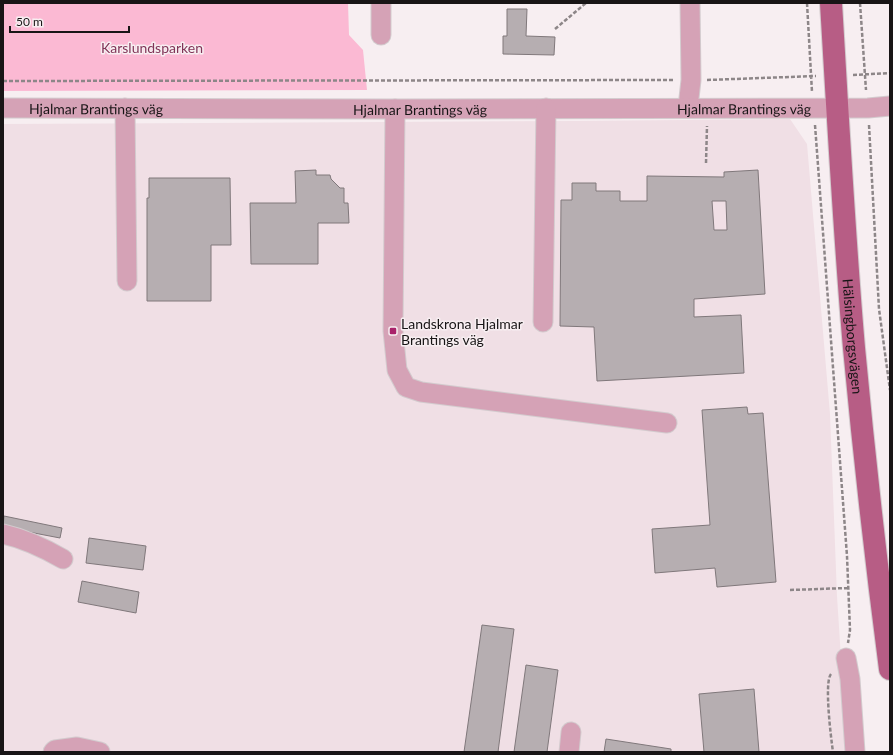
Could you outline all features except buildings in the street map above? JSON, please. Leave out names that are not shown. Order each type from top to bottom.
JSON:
[{"type":"main road","name":"Hälsingborgsvägen","points":[[831,3],[854,347],[890,669]]},
{"type":"street","points":[[381,3],[381,35]]},
{"type":"street","points":[[688,107],[691,80],[690,3]]},
{"type":"street","name":"Hjalmar Brantings väg","points":[[3,108],[868,108],[890,106]]},
{"type":"street","points":[[125,108],[127,281]]},
{"type":"street","points":[[543,322],[546,108]]},
{"type":"street","points":[[395,109],[393,331],[397,370],[406,387],[421,392],[667,423]]},
{"type":"street","points":[[3,534],[14,536],[42,547],[63,558]]},
{"type":"street","points":[[846,658],[850,679],[855,752]]},
{"type":"street","points":[[569,752],[571,732]]},
{"type":"street","points":[[52,752],[55,750],[77,747],[100,752]]},
{"type":"path","points":[[555,29],[586,3]]},
{"type":"path","points":[[807,3],[813,107],[847,556],[850,630],[846,658],[829,676],[828,692],[833,752]]},
{"type":"path","points":[[860,3],[868,108],[879,309],[890,390]]},
{"type":"path","points":[[3,81],[691,80],[890,73]]},
{"type":"path","points":[[706,163],[708,107]]},
{"type":"path","points":[[790,590],[848,588]]},
{"type":"shaded area","points":[[790,119],[807,144],[830,414],[837,596],[847,752],[3,752],[3,124]]},
{"type":"green space","name":"Karslundsparken","points":[[3,3],[348,3],[349,35],[363,50],[367,90],[3,91]]},
{"type":"place","name":"Landskrona Hjalmar Brantings väg","points":[[393,331]]}]
